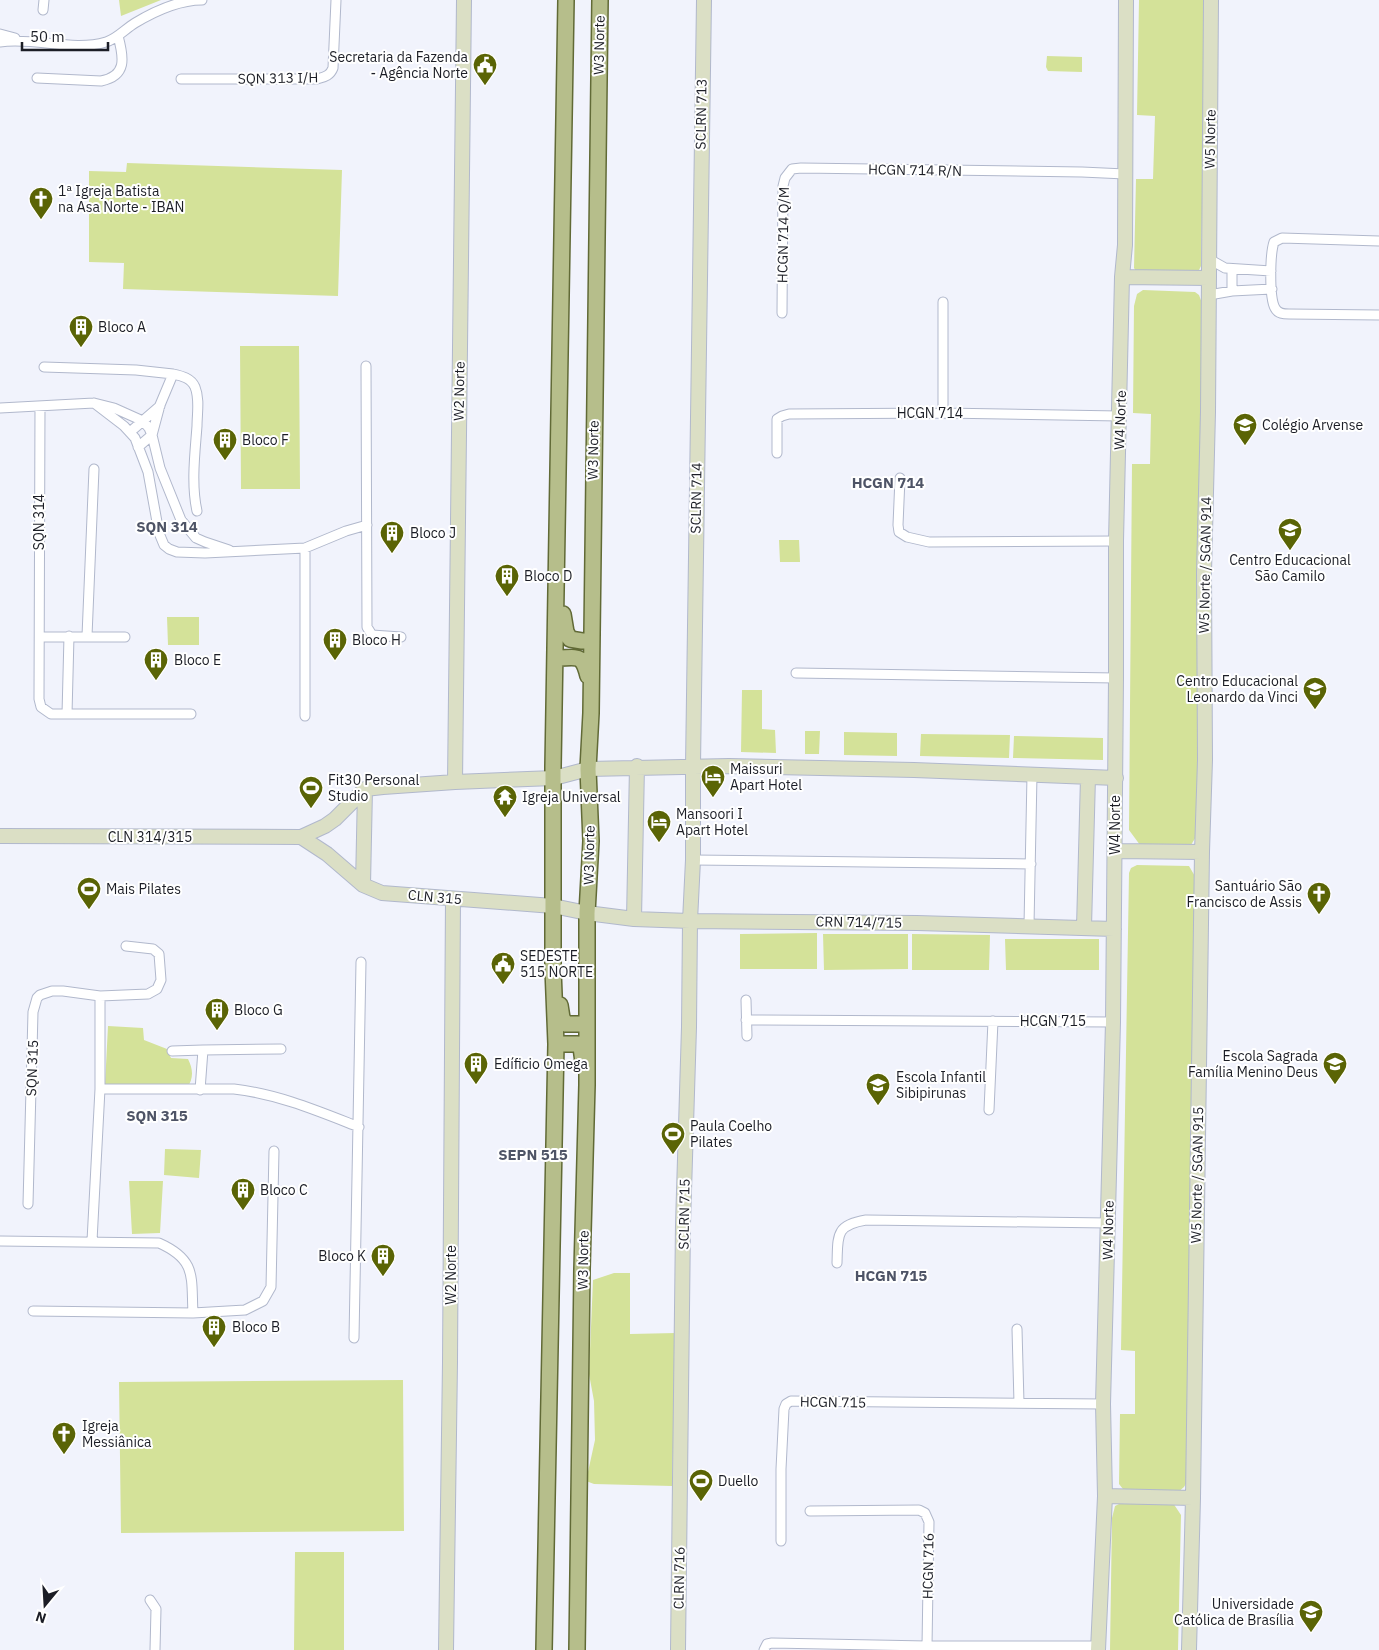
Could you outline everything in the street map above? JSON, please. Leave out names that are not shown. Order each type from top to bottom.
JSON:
[{"type":"main road","points":[[544,1650],[556,1044],[553,969],[554,778],[566,0]]},
{"type":"main road","name":"W3 Norte","points":[[578,1650],[582,1270],[587,1085],[587,912],[590,842],[588,769],[591,687],[600,0]]},
{"type":"main road","points":[[558,583],[566,632],[570,638],[591,641]]},
{"type":"main road","points":[[556,658],[580,658],[584,662],[591,687]]},
{"type":"main road","points":[[553,969],[562,1018],[566,1024],[586,1024]]},
{"type":"main road","points":[[556,1044],[578,1044],[581,1048],[587,1085]]},
{"type":"street","points":[[43,10],[44,0]]},
{"type":"street","points":[[0,34],[20,40],[79,46],[107,42],[134,24],[166,7],[193,0],[202,0]]},
{"type":"street","name":"SQN 313 I/H","points":[[181,79],[317,79],[325,77],[331,73],[333,68],[336,0]]},
{"type":"street","name":"W2 Norte","points":[[454,782],[464,0]]},
{"type":"street","name":"SCLRN 713","points":[[699,229],[704,0]]},
{"type":"street","name":"W4 Norte","points":[[1098,1648],[1105,1496],[1103,1404],[1113,1022],[1116,541],[1124,245],[1126,0]]},
{"type":"street","name":"W5 Norte","points":[[1209,278],[1211,0]]},
{"type":"street","points":[[37,78],[110,80],[121,70],[122,51],[118,36]]},
{"type":"street","points":[[0,42],[20,40]]},
{"type":"street","name":"HCGN 714 R/N","points":[[801,168],[1125,174]]},
{"type":"street","name":"HCGN 714 Q/M","points":[[782,313],[783,186],[788,172],[792,169],[801,168]]},
{"type":"street","name":"SCLRN 714","points":[[693,766],[699,229]]},
{"type":"street","points":[[1379,241],[1282,238],[1274,242],[1272,246],[1271,271],[1274,307],[1277,311],[1284,314],[1379,316]]},
{"type":"street","points":[[1209,259],[1225,268],[1271,271]]},
{"type":"street","points":[[1232,269],[1232,291]]},
{"type":"street","points":[[1122,276],[1209,278]]},
{"type":"street","name":"W5 Norte / SGAN 914","points":[[1202,852],[1209,278]]},
{"type":"street","points":[[1209,295],[1232,291],[1272,289]]},
{"type":"street","points":[[943,302],[944,413]]},
{"type":"street","points":[[366,366],[367,627],[372,635],[402,637]]},
{"type":"street","points":[[44,367],[136,370],[173,374],[183,376],[189,380],[197,393],[195,480],[197,511]]},
{"type":"street","points":[[138,447],[152,435],[160,406],[173,374]]},
{"type":"street","points":[[94,403],[130,432],[138,447],[148,472],[161,539],[169,549],[188,553],[305,548],[346,531],[367,525]]},
{"type":"street","points":[[0,408],[94,403],[114,408],[143,421],[152,435],[160,468],[181,520],[196,538],[236,552]]},
{"type":"street","name":"SQN 314","points":[[40,406],[39,699],[41,707],[51,714],[191,714]]},
{"type":"street","points":[[130,432],[160,406]]},
{"type":"street","name":"HCGN 714","points":[[777,453],[777,419],[789,414],[944,413],[1119,416]]},
{"type":"street","points":[[148,472],[160,468]]},
{"type":"street","points":[[87,636],[94,469]]},
{"type":"street","points":[[900,478],[898,525],[899,532],[907,538],[930,542],[1116,541]]},
{"type":"street","points":[[188,553],[196,538]]},
{"type":"street","points":[[305,548],[305,716]]},
{"type":"street","points":[[68,636],[68,714]]},
{"type":"street","points":[[40,637],[125,636]]},
{"type":"street","points":[[796,673],[1116,678]]},
{"type":"street","points":[[634,919],[637,766]]},
{"type":"street","points":[[301,837],[325,826],[335,819],[365,789],[383,786],[554,778],[588,769],[637,766],[729,766],[1116,778]]},
{"type":"street","points":[[690,921],[693,860],[693,766]]},
{"type":"street","points":[[1029,926],[1032,775]]},
{"type":"street","points":[[1084,927],[1088,777]]},
{"type":"street","points":[[363,885],[365,789]]},
{"type":"street","name":"CLN 314/315","points":[[0,836],[301,837]]},
{"type":"street","name":"CLN 315","points":[[301,837],[327,854],[363,885],[382,893],[553,906],[587,912]]},
{"type":"street","points":[[1115,851],[1202,852]]},
{"type":"street","name":"W5 Norte / SGAN 915","points":[[1189,1650],[1193,1498],[1202,852]]},
{"type":"street","points":[[693,860],[1031,864]]},
{"type":"street","name":"W2 Norte","points":[[446,1650],[453,899]]},
{"type":"street","name":"CRN 714/715","points":[[587,912],[634,919],[690,921],[806,921],[1114,928]]},
{"type":"street","name":"SCLRN 715","points":[[679,1507],[690,921]]},
{"type":"street","name":"SQN 315","points":[[28,1204],[33,1012],[37,998],[44,993],[63,991],[100,996],[148,994],[157,989],[161,980],[159,954],[153,949],[126,946]]},
{"type":"street","points":[[354,1338],[361,962]]},
{"type":"street","points":[[92,1241],[100,1089],[100,996]]},
{"type":"street","points":[[746,1000],[746,1036]]},
{"type":"street","name":"HCGN 715","points":[[746,1020],[1113,1022]]},
{"type":"street","points":[[989,1110],[993,1021]]},
{"type":"street","points":[[172,1050],[281,1049]]},
{"type":"street","points":[[200,1090],[203,1050]]},
{"type":"street","points":[[100,1089],[234,1089],[254,1091],[285,1099],[359,1127]]},
{"type":"street","points":[[33,1311],[193,1314],[245,1310],[263,1301],[271,1287],[274,1151]]},
{"type":"street","points":[[837,1263],[838,1240],[842,1230],[851,1222],[866,1220],[1108,1224]]},
{"type":"street","points":[[0,1241],[160,1243],[175,1250],[188,1264],[191,1278],[193,1314]]},
{"type":"street","points":[[1017,1329],[1019,1403]]},
{"type":"street","name":"HCGN 715","points":[[782,1541],[781,1469],[784,1409],[786,1404],[790,1402],[1103,1404]]},
{"type":"street","points":[[1105,1496],[1193,1498]]},
{"type":"street","name":"CLRN 716","points":[[678,1650],[679,1507]]},
{"type":"street","name":"HCGN 716","points":[[810,1511],[919,1510],[925,1513],[929,1522],[927,1646]]},
{"type":"street","points":[[150,1600],[156,1609],[155,1650]]},
{"type":"street","points":[[764,1650],[767,1644],[772,1643],[1098,1648]]},
{"type":"green space","points":[[119,0],[161,0],[121,16]]},
{"type":"green space","points":[[1139,0],[1206,0],[1201,266],[1198,272],[1137,273],[1134,268],[1136,179],[1153,179],[1155,116],[1137,115]]},
{"type":"green space","points":[[1047,56],[1082,57],[1082,72],[1048,71],[1046,67]]},
{"type":"green space","points":[[127,163],[342,170],[338,296],[123,289],[124,263],[89,262],[89,171],[126,172]]},
{"type":"green space","points":[[1143,290],[1195,292],[1199,295],[1202,303],[1197,835],[1191,845],[1140,845],[1129,830],[1132,464],[1150,464],[1151,414],[1133,413],[1134,306],[1137,294]]},
{"type":"green space","points":[[240,346],[299,346],[300,489],[241,489]]},
{"type":"green space","points":[[779,540],[799,540],[800,562],[780,562]]},
{"type":"green space","points":[[167,617],[199,617],[199,645],[168,645]]},
{"type":"green space","points":[[742,690],[762,690],[762,729],[775,730],[776,753],[741,752]]},
{"type":"green space","points":[[805,731],[820,731],[819,754],[805,754]]},
{"type":"green space","points":[[844,732],[897,733],[897,756],[844,755]]},
{"type":"green space","points":[[921,734],[1010,735],[1009,758],[920,756]]},
{"type":"green space","points":[[1014,736],[1103,738],[1103,760],[1013,758]]},
{"type":"green space","points":[[1137,865],[1189,866],[1196,878],[1187,1482],[1177,1493],[1129,1492],[1119,1484],[1120,1414],[1135,1414],[1135,1351],[1121,1350],[1129,873],[1131,868]]},
{"type":"green space","points":[[817,933],[817,969],[740,969],[740,934]]},
{"type":"green space","points":[[823,934],[908,934],[908,969],[824,970]]},
{"type":"green space","points":[[912,934],[990,935],[989,970],[912,970]]},
{"type":"green space","points":[[1005,939],[1099,939],[1099,970],[1006,970]]},
{"type":"green space","points":[[108,1026],[143,1028],[144,1040],[167,1049],[171,1058],[188,1059],[192,1074],[187,1088],[105,1085]]},
{"type":"green space","points":[[165,1149],[201,1150],[199,1178],[164,1175]]},
{"type":"green space","points":[[129,1181],[163,1181],[160,1233],[132,1234]]},
{"type":"green space","points":[[614,1273],[630,1273],[630,1334],[676,1333],[672,1486],[594,1484],[586,1481],[595,1440],[594,1401],[589,1374],[593,1280]]},
{"type":"green space","points":[[403,1380],[404,1531],[121,1533],[119,1382]]},
{"type":"green space","points":[[1121,1503],[1173,1503],[1181,1515],[1178,1650],[1110,1650],[1112,1518],[1115,1506]]},
{"type":"green space","points":[[295,1552],[344,1552],[344,1650],[294,1650]]},
{"type":"place","name":"Secretaria da Fazenda - Agência Norte","points":[[485,86]]},
{"type":"place","name":"1ª Igreja Batista na Asa Norte - IBAN","points":[[41,220]]},
{"type":"place","name":"Bloco A","points":[[81,348]]},
{"type":"place","name":"Colégio Arvense","points":[[1245,446]]},
{"type":"place","name":"Bloco F","points":[[225,461]]},
{"type":"place","name":"Centro Educacional São Camilo","points":[[1290,551]]},
{"type":"place","name":"Bloco J","points":[[392,554]]},
{"type":"place","name":"Bloco D","points":[[507,597]]},
{"type":"place","name":"Bloco H","points":[[335,661]]},
{"type":"place","name":"Bloco E","points":[[156,681]]},
{"type":"place","name":"Centro Educacional Leonardo da Vinci","points":[[1315,710]]},
{"type":"place","name":"Maissuri Apart Hotel","points":[[713,798]]},
{"type":"place","name":"Fit30 Personal Studio","points":[[311,809]]},
{"type":"place","name":"Igreja Universal","points":[[505,818]]},
{"type":"place","name":"Mansoori I Apart Hotel","points":[[659,843]]},
{"type":"place","name":"Mais Pilates","points":[[89,910]]},
{"type":"place","name":"Santuário São Francisco de Assis","points":[[1319,915]]},
{"type":"place","name":"SEDESTE 515 NORTE","points":[[503,985]]},
{"type":"place","name":"Bloco G","points":[[217,1031]]},
{"type":"place","name":"Edíficio Omega","points":[[476,1085]]},
{"type":"place","name":"Escola Sagrada Família Menino Deus","points":[[1335,1085]]},
{"type":"place","name":"Escola Infantil Sibipirunas","points":[[878,1106]]},
{"type":"place","name":"Paula Coelho Pilates","points":[[673,1155]]},
{"type":"place","name":"Bloco C","points":[[243,1211]]},
{"type":"place","name":"Bloco K","points":[[383,1277]]},
{"type":"place","name":"Bloco B","points":[[214,1348]]},
{"type":"place","name":"Igreja Messiânica","points":[[64,1455]]},
{"type":"place","name":"Duello","points":[[701,1502]]},
{"type":"place","name":"Universidade Católica de Brasília","points":[[1311,1633]]},
{"type":"district","name":"HCGN 714","points":[[888,482]]},
{"type":"district","name":"SQN 314","points":[[167,526]]},
{"type":"district","name":"SQN 315","points":[[157,1115]]},
{"type":"district","name":"SEPN 515","points":[[533,1154]]},
{"type":"district","name":"HCGN 715","points":[[891,1275]]}]
